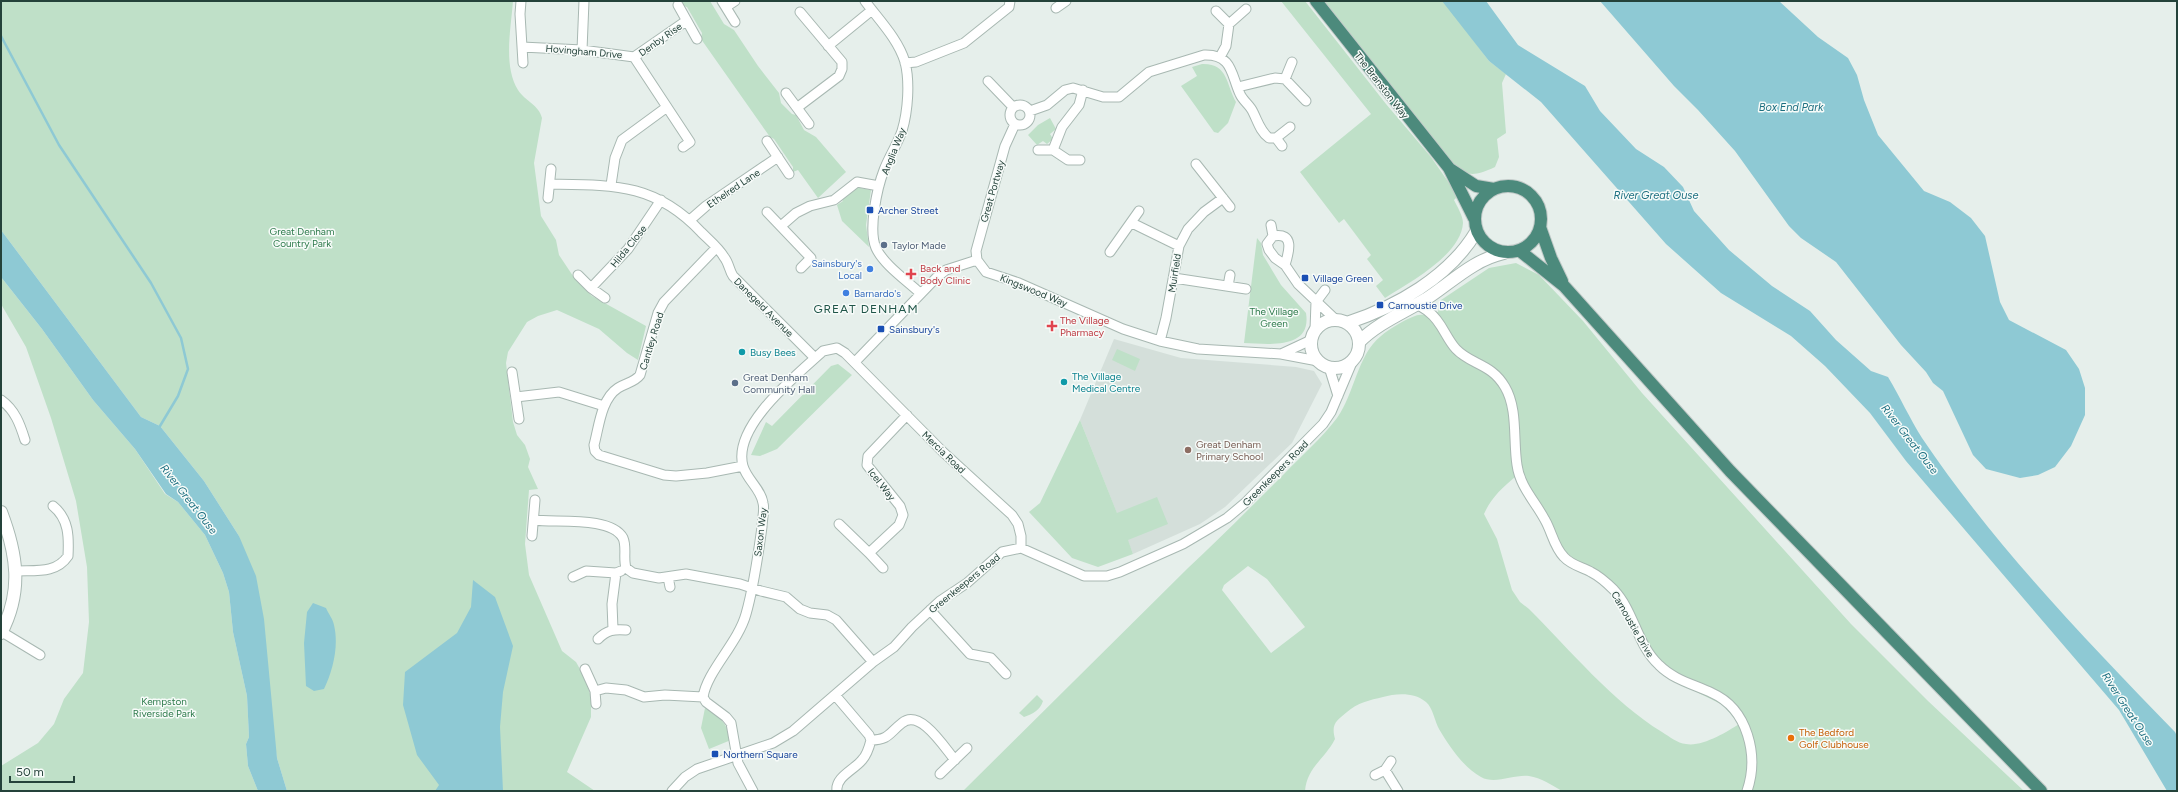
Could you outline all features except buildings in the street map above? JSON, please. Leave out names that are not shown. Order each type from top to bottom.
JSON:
[{"type":"highway","name":"The Branston Way","points":[[1316,1],[1449,168],[1474,218]]},
{"type":"highway","name":"The Branston Way","points":[[1449,168],[1476,186],[1494,189]]},
{"type":"highway","points":[[1509,186],[1525,190],[1533,197],[1541,216],[1540,227],[1536,237],[1529,245],[1520,251],[1504,253],[1487,246],[1476,232],[1474,218],[1477,206],[1484,196],[1494,189],[1509,186]]},
{"type":"highway","points":[[1540,227],[1551,258],[1564,286]]},
{"type":"highway","points":[[1520,251],[1564,286],[1730,471],[2041,791]]},
{"type":"street","points":[[521,1],[520,14],[523,62]]},
{"type":"street","points":[[582,50],[584,1]]},
{"type":"street","points":[[735,1],[724,4],[735,22]]},
{"type":"street","name":"Anglia Way","points":[[865,1],[893,38],[905,63],[907,90],[905,120],[879,186],[873,229],[875,247],[887,263],[920,293]]},
{"type":"street","points":[[905,63],[916,62],[964,43],[1009,7],[1010,1]]},
{"type":"street","points":[[1056,8],[1066,1]]},
{"type":"street","name":"Denby Rise","points":[[678,6],[697,39]]},
{"type":"street","points":[[1220,57],[1226,46],[1229,24],[1246,9]]},
{"type":"street","points":[[828,46],[872,10]]},
{"type":"street","points":[[1216,11],[1229,24]]},
{"type":"street","points":[[798,107],[838,76],[842,69],[842,62],[800,12]]},
{"type":"street","name":"Denby Rise","points":[[634,57],[686,21]]},
{"type":"street","name":"Hovingham Drive","points":[[522,47],[582,50],[634,57],[690,142],[683,146]]},
{"type":"street","points":[[1030,111],[1047,105],[1065,90],[1073,88],[1103,97],[1113,98],[1125,93],[1149,72],[1204,55],[1220,57],[1233,72],[1242,98],[1253,111],[1264,134],[1269,138],[1276,138],[1290,127]]},
{"type":"street","points":[[1285,79],[1292,62]]},
{"type":"street","points":[[1238,87],[1275,78],[1285,79],[1306,101]]},
{"type":"street","points":[[988,81],[1013,107]]},
{"type":"street","points":[[1053,150],[1062,127],[1079,105],[1082,90]]},
{"type":"street","points":[[786,93],[798,107],[809,124]]},
{"type":"street","points":[[1013,107],[1022,104],[1030,111]]},
{"type":"street","points":[[611,185],[615,158],[622,140],[667,107]]},
{"type":"street","points":[[1013,107],[1010,116],[1016,124],[1022,125],[1028,121],[1030,111]]},
{"type":"street","name":"Great Portway","points":[[977,260],[976,251],[981,228],[1005,146],[1016,124]]},
{"type":"street","points":[[1276,138],[1282,146]]},
{"type":"street","points":[[766,141],[789,174]]},
{"type":"street","points":[[1038,150],[1053,150],[1068,160],[1080,160]]},
{"type":"street","name":"Ethelred Lane","points":[[690,220],[706,206],[778,157]]},
{"type":"street","points":[[1196,164],[1230,207]]},
{"type":"street","points":[[548,198],[551,169]]},
{"type":"street","points":[[781,226],[796,213],[810,206],[834,200],[857,182],[879,186]]},
{"type":"street","name":"Danegeld Avenue","points":[[550,184],[611,185],[638,191],[662,200],[690,220],[724,257],[729,271],[733,276],[815,358]]},
{"type":"street","name":"Muirfield","points":[[1160,341],[1174,278],[1179,246],[1188,229],[1204,212],[1223,198]]},
{"type":"street","name":"Hilda Close","points":[[591,288],[628,249],[662,200]]},
{"type":"street","points":[[1110,252],[1132,223],[1139,211]]},
{"type":"street","points":[[767,212],[811,258],[801,268]]},
{"type":"street","points":[[1132,223],[1179,246]]},
{"type":"street","points":[[1271,225],[1273,236],[1268,244],[1269,250],[1275,258],[1285,265],[1290,275],[1316,302],[1357,334],[1359,342],[1358,352],[1353,360],[1342,367],[1329,367],[1318,361],[1311,348],[1316,302],[1325,290]]},
{"type":"street","points":[[1313,335],[1322,324],[1342,321],[1387,308],[1412,293],[1446,267],[1468,245],[1476,232]]},
{"type":"street","points":[[1273,236],[1280,235],[1286,238],[1289,244],[1285,265]]},
{"type":"street","name":"Cantley Road","points":[[716,248],[664,302],[658,313],[640,375],[637,379],[618,388],[610,395],[604,406],[594,445],[595,451],[599,455],[664,475],[676,476],[707,473],[743,466]]},
{"type":"street","points":[[1359,342],[1378,326],[1417,304],[1480,260],[1504,253]]},
{"type":"street","points":[[743,466],[744,444],[750,429],[758,416],[815,358],[823,351],[837,348],[855,362],[920,293],[946,270],[977,260]]},
{"type":"street","name":"Kingswood Way","points":[[977,260],[986,272],[1019,283],[1123,329],[1160,341],[1198,348],[1281,354],[1318,361]]},
{"type":"street","points":[[578,275],[591,288],[605,298]]},
{"type":"street","points":[[1228,286],[1230,275]]},
{"type":"street","points":[[1174,278],[1246,289]]},
{"type":"street","points":[[1432,294],[1432,313]]},
{"type":"street","name":"Carnoustie Drive","points":[[1417,304],[1432,313],[1457,350],[1496,374],[1506,388],[1511,401],[1517,465],[1521,481],[1546,522],[1557,547],[1564,558],[1592,572],[1614,590],[1623,603],[1648,653],[1658,665],[1681,682],[1713,693],[1727,703],[1736,712],[1749,738],[1750,771],[1747,791]]},
{"type":"street","name":"Kingswood Way","points":[[1281,354],[1313,335]]},
{"type":"street","name":"Greenkeepers Road","points":[[672,791],[685,777],[697,769],[773,743],[784,737],[873,662],[894,647],[947,595],[967,583],[1002,552],[1021,548],[1063,568],[1084,576],[1107,576],[1120,572],[1183,544],[1213,528],[1245,503],[1323,424],[1331,412],[1353,360]]},
{"type":"street","name":"Mercia Road","points":[[855,362],[907,415],[1012,515],[1018,524],[1021,536],[1021,548]]},
{"type":"street","points":[[1329,367],[1338,396]]},
{"type":"street","points":[[512,372],[519,419]]},
{"type":"street","points":[[516,397],[559,392],[604,406]]},
{"type":"street","points":[[1,400],[12,410],[25,429],[25,440]]},
{"type":"street","name":"Icel Way","points":[[869,553],[899,526],[903,515],[900,506],[867,465],[868,456],[907,415]]},
{"type":"street","name":"Saxon Way","points":[[703,697],[709,679],[736,638],[746,615],[752,587],[759,546],[763,502],[743,466]]},
{"type":"street","points":[[532,536],[535,500]]},
{"type":"street","points":[[16,571],[50,570],[59,567],[68,556],[65,521],[60,512],[53,506]]},
{"type":"street","points":[[1,512],[11,537],[16,571],[13,600],[1,633],[37,651]]},
{"type":"street","points":[[534,520],[593,523],[617,530],[624,542],[623,559],[626,568],[633,573],[659,578],[686,574],[752,587],[786,597],[800,609],[810,613],[831,616],[873,662]]},
{"type":"street","points":[[839,524],[883,568]]},
{"type":"street","points":[[572,577],[594,571],[616,573],[626,568]]},
{"type":"street","points":[[613,629],[612,604],[616,573]]},
{"type":"street","points":[[668,577],[670,587]]},
{"type":"street","points":[[930,610],[970,654],[991,658],[1006,674]]},
{"type":"street","points":[[598,639],[613,629],[626,630]]},
{"type":"street","points":[[585,669],[595,691],[596,704]]},
{"type":"street","points":[[595,691],[606,688],[626,690],[644,697],[665,695],[703,697],[706,702],[726,717],[731,723],[735,755],[741,771],[753,791]]},
{"type":"street","points":[[835,695],[869,735],[871,740],[862,761],[841,779],[836,786],[837,791]]},
{"type":"street","points":[[871,740],[882,740],[890,735],[902,722],[910,718],[920,721],[955,760]]},
{"type":"street","points":[[940,774],[967,748]]},
{"type":"street","points":[[1376,775],[1385,770],[1391,761]]},
{"type":"street","points":[[1385,770],[1398,791]]},
{"type":"shaded area","name":"Great Denham Primary School","points":[[1114,339],[1181,358],[1296,367],[1314,371],[1322,384],[1292,443],[1225,507],[1200,524],[1133,554],[1080,420]]},
{"type":"green space","name":"Great Denham Country Park","points":[[1,1],[513,1],[509,58],[513,80],[521,94],[535,106],[542,118],[534,163],[541,216],[556,240],[559,255],[575,279],[592,296],[646,326],[638,360],[627,353],[599,329],[557,310],[538,316],[527,322],[508,352],[506,363],[513,422],[517,435],[525,445],[530,459],[528,467],[538,489],[529,490],[525,544],[529,575],[562,651],[576,662],[585,678],[591,697],[591,717],[567,772],[595,791],[287,791],[277,758],[239,536],[204,481],[160,426],[141,417],[1,230]]},
{"type":"green space","points":[[680,1],[710,1],[724,24],[734,30],[758,66],[779,93],[781,103],[792,114],[796,115],[804,130],[816,137],[846,172],[818,198],[798,170],[793,172],[793,167],[774,139],[770,137],[701,39],[702,33],[687,7],[681,5]]},
{"type":"green space","points":[[1281,1],[1305,1],[1386,104],[1431,157],[1458,196],[1454,200],[1461,214],[1463,223],[1460,235],[1453,246],[1444,257],[1420,276],[1385,298],[1376,286],[1383,280],[1367,259],[1371,255],[1344,219],[1339,223],[1300,172],[1371,114]]},
{"type":"green space","points":[[1323,1],[1442,1],[1447,5],[1489,61],[1506,74],[1502,83],[1506,133],[1497,139],[1499,157],[1495,167],[1478,173],[1466,173],[1443,154]]},
{"type":"green space","points":[[1202,64],[1217,67],[1222,71],[1236,102],[1228,123],[1218,133],[1214,132],[1181,86],[1197,76],[1192,67]]},
{"type":"green space","points":[[1050,118],[1056,129],[1050,134],[1053,139],[1047,144],[1043,141],[1037,145],[1028,135],[1038,125]]},
{"type":"green space","points":[[855,187],[871,190],[866,225],[869,247],[842,221],[837,205],[843,201],[841,199]]},
{"type":"green space","name":"The Village Green","points":[[1257,238],[1261,243],[1263,255],[1281,285],[1306,313],[1306,325],[1302,333],[1296,339],[1276,344],[1244,343]]},
{"type":"green space","points":[[1516,263],[1539,275],[1583,321],[1642,393],[1851,624],[1928,701],[2024,791],[1562,791],[1542,780],[1529,776],[1517,776],[1498,780],[1481,777],[1469,768],[1452,749],[1439,729],[1426,702],[1416,696],[1399,694],[1359,704],[1335,723],[1335,739],[1313,769],[1306,783],[1305,791],[963,791],[1325,432],[1343,408],[1367,353],[1381,336],[1388,330],[1406,320],[1418,315],[1438,312],[1441,300],[1489,268]],"holes":[[[1515,477],[1540,518],[1549,540],[1558,555],[1592,576],[1615,597],[1647,657],[1655,668],[1670,679],[1723,705],[1739,724],[1714,738],[1699,743],[1686,744],[1674,740],[1644,720],[1609,691],[1529,609],[1520,602],[1512,590],[1497,539],[1484,514],[1497,494]],[[1248,566],[1267,579],[1305,627],[1271,653],[1222,590],[1224,585]]]},
{"type":"green space","name":"Kempston Riverside Park","points":[[1,277],[42,329],[93,400],[135,449],[165,494],[178,502],[205,535],[223,573],[229,592],[233,632],[247,696],[249,737],[246,744],[248,766],[258,791],[1,791],[1,766],[38,743],[54,724],[64,699],[83,673],[89,622],[87,567],[76,501],[51,418],[26,347],[1,304]]},
{"type":"green space","points":[[1117,349],[1140,359],[1135,371],[1112,360]]},
{"type":"green space","points":[[838,364],[852,375],[777,449],[760,456],[751,455],[766,422],[772,426],[831,366]]},
{"type":"green space","points":[[1080,420],[1117,513],[1157,497],[1168,524],[1128,540],[1133,554],[1098,567],[1072,558],[1029,512],[1040,503]]},
{"type":"green space","points":[[1037,695],[1043,701],[1042,704],[1036,711],[1024,717],[1019,713]]},
{"type":"green space","points":[[705,708],[719,717],[725,725],[731,740],[709,749],[701,728]]},
{"type":"water","name":"River Great Ouse","points":[[1442,1],[1486,1],[1518,45],[1585,86],[1600,111],[1636,149],[1664,167],[1683,187],[1694,211],[1729,250],[1772,286],[1810,311],[1836,340],[1871,371],[1888,377],[1922,438],[1979,516],[2010,554],[2074,626],[2175,732],[2177,736],[2177,791],[2167,791],[2119,710],[1906,461],[1870,413],[1825,366],[1791,336],[1721,293],[1666,244],[1541,102],[1489,61]]},
{"type":"water","name":"Box End Park","points":[[1600,1],[1779,1],[1818,37],[1848,58],[1857,75],[1864,100],[1878,135],[1924,191],[1950,202],[1971,218],[1985,236],[2000,302],[2009,320],[2066,350],[2079,369],[2085,388],[2085,415],[2071,446],[2055,467],[2038,475],[2020,478],[1986,469],[1973,455],[1943,391],[1933,383],[1926,372],[1901,345],[1836,262],[1801,238],[1789,226],[1735,151],[1674,86]]},
{"type":"water","name":"River Great Ouse","points":[[1,230],[141,417],[160,426],[204,481],[239,536],[256,576],[264,619],[277,758],[287,791],[258,791],[248,766],[246,744],[249,737],[247,696],[233,632],[229,592],[223,573],[205,535],[178,502],[166,494],[135,449],[93,400],[42,329],[1,277]]},
{"type":"water","points":[[473,580],[495,597],[513,646],[503,692],[500,727],[503,791],[435,791],[439,785],[417,755],[403,705],[405,672],[457,633],[471,607]]},
{"type":"water","points":[[313,603],[326,608],[332,618],[336,641],[332,666],[324,689],[314,691],[306,686],[304,643],[307,612]]},
{"type":"waterway","points":[[1,36],[59,145],[151,283],[181,338],[188,369],[178,396],[160,426]]},
{"type":"place","name":"Archer Street","points":[[870,210]]},
{"type":"place","name":"Taylor Made","points":[[884,245]]},
{"type":"place","name":"Sainsbury's Local","points":[[870,269]]},
{"type":"place","name":"Back and Body Clinic","points":[[911,274]]},
{"type":"place","name":"Village Green","points":[[1305,278]]},
{"type":"place","name":"Barnardo's","points":[[846,293]]},
{"type":"place","name":"Carnoustie Drive","points":[[1380,305]]},
{"type":"place","name":"The Village Pharmacy","points":[[1052,326]]},
{"type":"place","name":"Sainsbury's","points":[[881,329]]},
{"type":"place","name":"Busy Bees","points":[[742,352]]},
{"type":"place","name":"The Village Medical Centre","points":[[1064,382]]},
{"type":"place","name":"Great Denham Community Hall","points":[[735,383]]},
{"type":"place","name":"Great Denham Primary School","points":[[1188,450]]},
{"type":"place","name":"The Bedford Golf Clubhouse","points":[[1791,738]]},
{"type":"place","name":"Northern Square","points":[[715,754]]},
{"type":"district","name":"GREAT DENHAM","points":[[866,309]]}]
